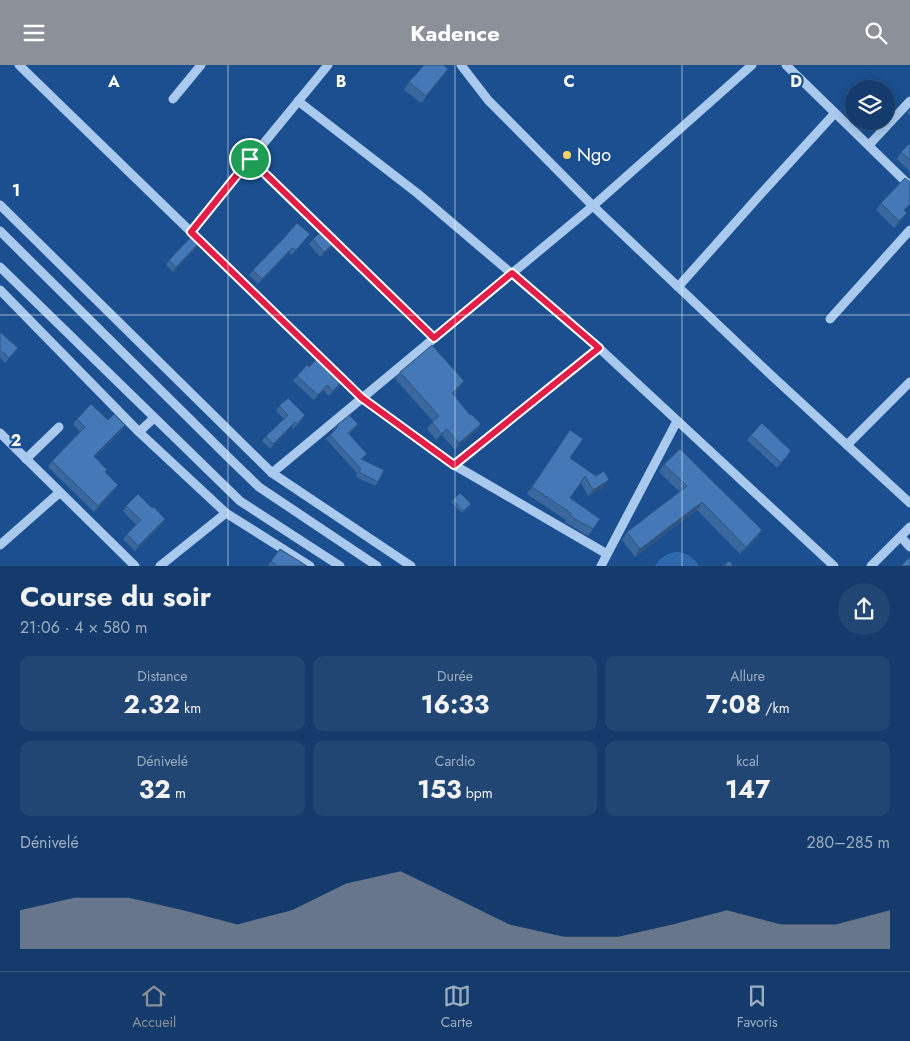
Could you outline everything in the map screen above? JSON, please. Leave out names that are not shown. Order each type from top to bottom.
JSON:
[{"type":"street","points":[[19,65],[362,398],[454,465],[607,555]]},
{"type":"street","points":[[173,99],[201,65]]},
{"type":"street","points":[[191,232],[328,65]]},
{"type":"street","points":[[461,65],[488,100],[593,206],[770,375],[910,503]]},
{"type":"street","points":[[272,473],[593,206],[752,65]]},
{"type":"street","points":[[786,65],[910,186]]},
{"type":"street","points":[[298,101],[417,193],[599,348],[834,566]]},
{"type":"street","points":[[869,145],[910,101]]},
{"type":"street","points":[[678,287],[835,113]]},
{"type":"street","points":[[250,159],[434,338]]},
{"type":"street","points":[[0,205],[272,473],[411,566]]},
{"type":"street","points":[[830,319],[910,230]]},
{"type":"street","points":[[0,231],[259,487],[377,566]]},
{"type":"street","points":[[0,267],[240,501],[340,566]]},
{"type":"street","points":[[0,290],[139,432],[226,513],[310,566]]},
{"type":"street","points":[[454,465],[599,348]]},
{"type":"street","points":[[847,445],[910,382]]},
{"type":"street","points":[[139,432],[154,418]]},
{"type":"street","points":[[601,566],[677,421]]},
{"type":"street","points":[[26,459],[58,427]]},
{"type":"street","points":[[0,433],[135,566]]},
{"type":"street","points":[[0,545],[60,493]]},
{"type":"street","points":[[160,566],[226,513]]},
{"type":"street","points":[[871,566],[910,527]]},
{"type":"street","points":[[901,537],[910,547]]},
{"type":"shaded area","points":[[677,552],[690,556],[699,566],[655,566],[664,556]]},
{"type":"building","points":[[424,65],[444,65],[448,69],[426,96],[409,82]]},
{"type":"building","points":[[910,143],[910,160],[901,152]]},
{"type":"building","points":[[905,178],[910,182],[910,204],[904,210],[907,213],[899,221],[881,203]]},
{"type":"building","points":[[297,223],[310,234],[296,250],[292,248],[262,279],[253,270]]},
{"type":"building","points":[[323,230],[334,243],[324,252],[313,239]]},
{"type":"building","points":[[193,235],[200,242],[176,267],[169,260]]},
{"type":"building","points":[[0,332],[18,348],[9,358],[0,350]]},
{"type":"building","points":[[432,345],[464,381],[452,393],[470,415],[481,424],[459,443],[447,429],[441,434],[432,422],[439,416],[400,372]]},
{"type":"building","points":[[319,356],[343,380],[333,391],[327,385],[318,395],[297,376]]},
{"type":"building","points":[[288,398],[305,415],[297,424],[295,422],[273,444],[266,436],[288,415],[279,406]]},
{"type":"building","points":[[91,404],[108,420],[114,414],[125,425],[94,456],[107,470],[105,472],[118,485],[98,506],[52,461],[85,427],[77,419]]},
{"type":"building","points":[[351,414],[350,416],[358,424],[348,433],[367,454],[361,459],[384,470],[378,482],[359,472],[361,469],[330,435],[338,427],[337,425]]},
{"type":"building","points":[[762,423],[791,451],[781,463],[751,435]]},
{"type":"building","points":[[570,430],[583,439],[570,458],[596,476],[604,471],[609,480],[593,490],[585,476],[570,498],[600,519],[593,529],[575,519],[570,515],[571,513],[532,487]]},
{"type":"building","points":[[680,449],[762,530],[746,547],[702,502],[640,549],[627,532],[687,486],[664,464]]},
{"type":"building","points":[[460,493],[471,504],[463,511],[453,500]]},
{"type":"building","points":[[138,494],[165,519],[138,546],[127,534],[141,520],[126,506]]},
{"type":"building","points":[[280,549],[307,566],[277,566],[271,561]]},
{"type":"building","points":[[910,557],[910,566],[901,566]]},
{"type":"building","points":[[729,561],[734,566],[723,566]]},
{"type":"place","name":"Ngo","points":[[567,155]]},
{"type":"route","points":[[250,159],[434,338],[512,273],[599,348],[454,465],[362,398],[191,232],[250,159]]}]
